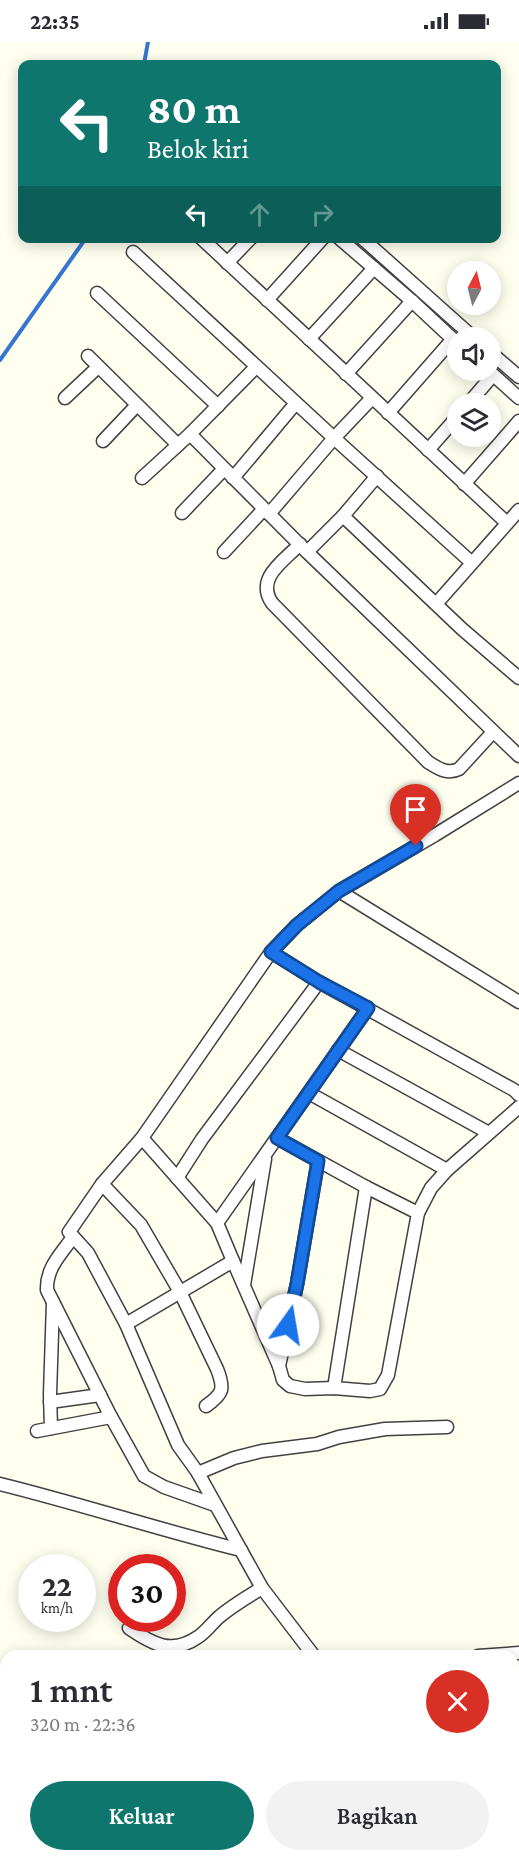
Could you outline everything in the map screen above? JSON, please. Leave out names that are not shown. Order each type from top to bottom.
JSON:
[{"type":"street","points":[[206,243],[507,523]]},
{"type":"street","points":[[227,263],[246,243]]},
{"type":"street","points":[[267,300],[318,243]]},
{"type":"street","points":[[345,243],[447,334]]},
{"type":"street","points":[[368,243],[462,327]]},
{"type":"street","points":[[133,252],[472,563]]},
{"type":"street","points":[[309,339],[374,268]]},
{"type":"street","points":[[97,293],[218,406]]},
{"type":"street","points":[[346,374],[412,301]]},
{"type":"street","points":[[388,413],[447,350]]},
{"type":"street","points":[[88,356],[178,445]]},
{"type":"street","points":[[501,361],[519,377]]},
{"type":"street","points":[[65,398],[98,367]]},
{"type":"street","points":[[142,478],[190,434],[256,367]]},
{"type":"street","points":[[499,381],[519,398]]},
{"type":"street","points":[[224,552],[267,511],[372,398]]},
{"type":"street","points":[[182,513],[229,473],[296,403]]},
{"type":"street","points":[[103,441],[137,405]]},
{"type":"street","points":[[464,484],[519,421]]},
{"type":"street","points":[[428,450],[447,428]]},
{"type":"street","points":[[190,434],[303,548],[519,756]]},
{"type":"street","points":[[377,476],[343,516],[269,576],[266,586],[267,595],[272,603],[428,762],[453,772],[459,769],[493,732]]},
{"type":"street","points":[[436,604],[519,510]]},
{"type":"street","points":[[343,516],[519,678]]},
{"type":"street","points":[[309,1650],[262,1588],[198,1473],[178,1445],[126,1324],[88,1253],[69,1232],[102,1184],[142,1138],[271,952],[297,925],[339,891],[519,783]]},
{"type":"street","points":[[339,891],[519,1002]]},
{"type":"street","points":[[271,952],[319,982],[514,1090],[519,1095]]},
{"type":"street","points":[[177,1178],[202,1140],[319,982]]},
{"type":"street","points":[[217,1223],[368,1008]]},
{"type":"street","points":[[338,1050],[489,1133]]},
{"type":"street","points":[[309,1093],[447,1170]]},
{"type":"street","points":[[142,1138],[217,1223],[283,1380],[290,1386],[305,1389],[334,1388],[370,1391],[380,1389],[388,1375],[418,1213],[430,1188],[447,1170],[519,1107]]},
{"type":"street","points":[[277,1138],[418,1213]]},
{"type":"street","points":[[244,1285],[266,1154]]},
{"type":"street","points":[[279,1366],[297,1284],[318,1161]]},
{"type":"street","points":[[102,1184],[141,1225],[180,1292],[221,1379],[220,1396],[206,1406]]},
{"type":"street","points":[[334,1388],[366,1187]]},
{"type":"street","points":[[73,1237],[51,1268],[46,1280],[47,1290],[111,1417],[144,1476],[164,1487],[215,1504]]},
{"type":"street","points":[[126,1324],[233,1261]]},
{"type":"street","points":[[51,1428],[53,1301]]},
{"type":"street","points":[[50,1402],[100,1395]]},
{"type":"street","points":[[37,1431],[111,1417]]},
{"type":"street","points":[[198,1473],[234,1458],[262,1451],[317,1444],[339,1437],[384,1429],[447,1427]]},
{"type":"street","points":[[0,1484],[241,1550]]},
{"type":"street","points":[[135,1632],[147,1641],[165,1647],[182,1646],[199,1637],[218,1618],[262,1588]]},
{"type":"waterway","points":[[145,60],[148,42]]},
{"type":"waterway","points":[[0,360],[82,243]]},
{"type":"route","points":[[288,1325],[318,1161],[277,1138],[368,1008],[319,982],[271,952],[297,925],[339,891],[416,846]]}]
